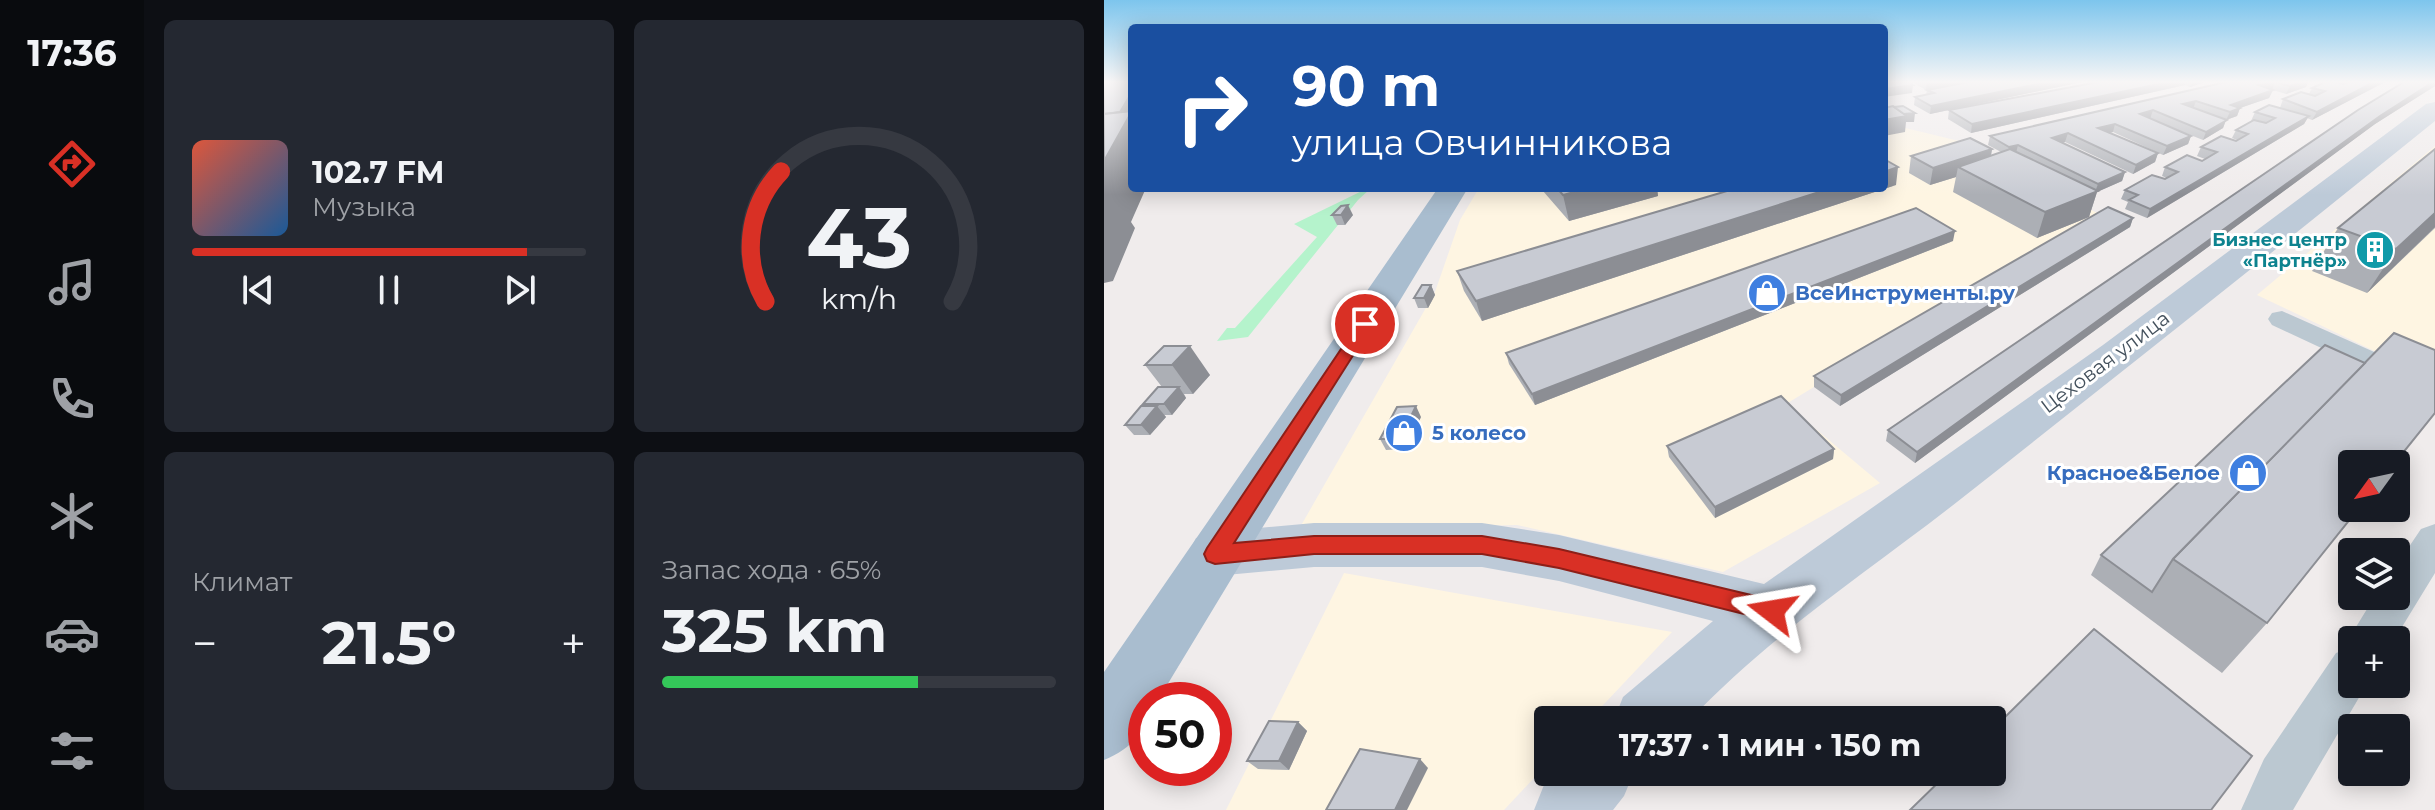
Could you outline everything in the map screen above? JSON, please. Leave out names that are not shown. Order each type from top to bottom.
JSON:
[{"type":"main road","name":"Цеховая улица","points":[[1659,706],[1676,688],[1772,611],[2426,120]]},
{"type":"main road","points":[[1104,728],[1450,192]]},
{"type":"main road","points":[[1215,554],[1314,545],[1482,545],[1559,558],[1772,611]]},
{"type":"main road","points":[[1569,810],[1589,786]]},
{"type":"street","points":[[2282,319],[2435,391]]},
{"type":"street","points":[[2379,626],[2435,540]]},
{"type":"street","points":[[2267,810],[2282,777],[2338,690]]},
{"type":"shaded area","points":[[1888,124],[1959,141],[2099,214],[1786,404],[1880,483],[1723,572],[1517,525],[1299,529],[1435,292],[1460,220],[1477,192],[1888,192]]},
{"type":"shaded area","points":[[2435,146],[2435,380],[2257,295]]},
{"type":"shaded area","points":[[1344,573],[1672,632],[1602,706],[1534,706],[1534,778],[1504,810],[1226,810]]},
{"type":"green space","points":[[1360,192],[1367,192],[1248,337],[1217,341],[1227,328],[1235,328],[1317,237],[1294,224]]},
{"type":"building","points":[[1104,120],[1127,120],[1104,161]]},
{"type":"building","points":[[1965,120],[1992,120],[1972,124]]},
{"type":"building","points":[[2061,120],[2153,120],[2191,136],[2167,146],[2115,124],[2098,128],[2158,153],[2136,165],[2068,133],[2052,138],[2125,172],[2098,184],[2018,145],[2009,147],[1990,136]]},
{"type":"building","points":[[2177,120],[2227,120],[2206,132]]},
{"type":"building","points":[[2254,120],[2266,123],[2272,120],[2303,120],[2150,209],[2129,200],[2138,195],[2125,190],[2152,175],[2165,179],[2178,172],[2165,167],[2187,155],[2202,161],[2217,152],[2201,147],[2221,136],[2236,141],[2248,134],[2236,130]]},
{"type":"building","points":[[2344,120],[2375,120],[1917,452],[1888,430]]},
{"type":"building","points":[[1970,138],[1992,149],[1933,168],[1911,156]]},
{"type":"building","points":[[2010,149],[2098,191],[2045,212],[1958,167]]},
{"type":"building","points":[[2435,149],[2435,213],[2396,249],[2338,228]]},
{"type":"building","points":[[1888,161],[1898,167],[1888,171]]},
{"type":"building","points":[[1724,192],[1819,192],[1476,301],[1457,271]]},
{"type":"building","points":[[1348,205],[1341,215],[1332,215],[1341,206]]},
{"type":"building","points":[[2108,207],[2133,218],[1841,395],[1814,376]]},
{"type":"building","points":[[1916,208],[1955,231],[1532,394],[1506,353]]},
{"type":"building","points":[[1422,285],[1431,285],[1424,298],[1414,298]]},
{"type":"building","points":[[2394,333],[2435,350],[2435,413],[2405,450],[2338,450],[2338,522],[2348,522],[2267,623],[2173,559]]},
{"type":"building","points":[[2325,345],[2365,363],[2173,559],[2152,592],[2101,555]]},
{"type":"building","points":[[1164,346],[1190,346],[1172,365],[1145,365]]},
{"type":"building","points":[[1158,387],[1179,387],[1164,404],[1143,404]]},
{"type":"building","points":[[1781,396],[1834,449],[1715,507],[1667,446]]},
{"type":"building","points":[[1141,406],[1157,406],[1141,425],[1125,425]]},
{"type":"building","points":[[1416,406],[1400,439],[1380,439],[1397,407]]},
{"type":"building","points":[[2094,629],[2252,756],[2211,810],[1910,810],[1935,786],[2006,786],[2006,716]]},
{"type":"building","points":[[1269,721],[1298,722],[1279,761],[1247,761]]},
{"type":"building","points":[[1360,749],[1420,759],[1395,810],[1326,810]]},
{"type":"place","name":"Бизнес центр «Партнёр»","points":[[2375,250]]},
{"type":"place","name":"ВсеИнструменты.ру","points":[[1767,293]]},
{"type":"place","name":"5 колесо","points":[[1404,433]]},
{"type":"place","name":"Красное&Белое","points":[[2248,473]]},
{"type":"route","points":[[1365,324],[1215,554],[1314,545],[1482,545],[1559,558],[1772,611]]}]
